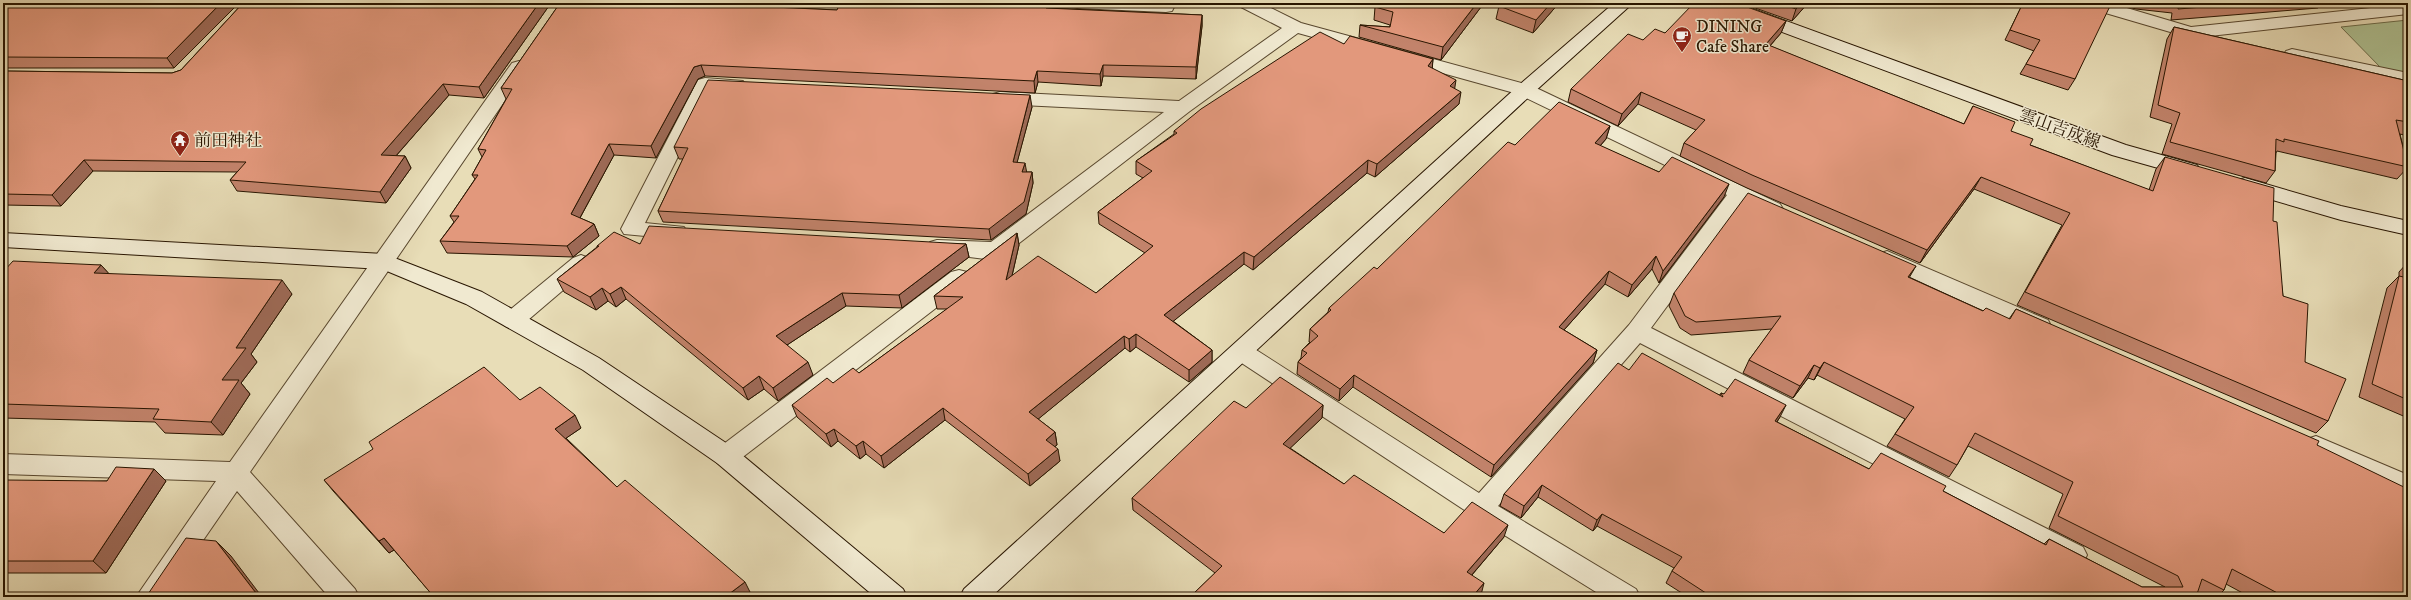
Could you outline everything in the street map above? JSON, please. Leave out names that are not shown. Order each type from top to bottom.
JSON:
[{"type":"street","points":[[1077,3],[1166,7],[1167,3]]},
{"type":"street","points":[[1247,3],[1295,27],[1525,90],[1739,194],[1790,216]]},
{"type":"street","points":[[973,597],[1242,352],[1525,90],[1624,3]]},
{"type":"street","name":"雲山吉成線","points":[[1721,3],[2120,150],[2340,213],[2408,228]]},
{"type":"street","points":[[2091,3],[2188,33],[2241,44]]},
{"type":"street","points":[[2188,33],[2408,10]]},
{"type":"street","points":[[726,456],[1183,107],[1295,27]]},
{"type":"street","points":[[2271,50],[2408,79]]},
{"type":"street","points":[[149,597],[527,55]]},
{"type":"street","points":[[513,320],[605,244],[631,229],[705,84],[753,86]]},
{"type":"street","points":[[984,97],[1183,107]]},
{"type":"street","points":[[1481,508],[1637,331],[1739,194]]},
{"type":"street","points":[[631,229],[695,233]]},
{"type":"street","points":[[3,240],[384,262],[474,298],[591,364],[726,456],[894,597]]},
{"type":"street","points":[[916,246],[996,250]]},
{"type":"street","points":[[1870,251],[2059,334]]},
{"type":"street","points":[[1637,331],[2093,564]]},
{"type":"street","points":[[1242,352],[1481,508],[1627,597]]},
{"type":"street","points":[[2299,438],[2408,486]]},
{"type":"street","points":[[3,464],[235,472],[346,597]]},
{"type":"green space","points":[[2408,20],[2408,73],[2381,68],[2341,27]]},
{"type":"building","points":[[3,3],[221,3],[167,58],[3,57]]},
{"type":"building","points":[[243,3],[539,3],[479,87],[443,84],[381,155],[405,156],[380,192],[230,180],[246,162],[84,160],[52,195],[3,194],[3,71],[172,73],[181,70]]},
{"type":"building","points":[[560,3],[709,3],[837,10],[840,3],[1047,3],[1046,8],[1202,15],[1196,67],[1103,65],[1100,74],[1037,71],[1034,81],[701,65],[694,67],[651,146],[609,144],[571,214],[594,224],[567,246],[440,241],[459,216],[450,216],[478,175],[472,175],[486,150],[478,149],[512,89],[501,88]]},
{"type":"building","points":[[1379,3],[1477,3],[1443,47],[1360,25],[1390,27],[1393,12],[1375,7]]},
{"type":"building","points":[[1502,3],[1551,3],[1536,20],[1499,6]]},
{"type":"building","points":[[1694,3],[1736,3],[1786,21],[1766,44],[1964,124],[1973,106],[2015,122],[2011,131],[2033,139],[2030,145],[2153,191],[2165,157],[2274,188],[2273,221],[2277,222],[2283,296],[2308,304],[2305,362],[2346,379],[2328,421],[2025,292],[2070,213],[1981,177],[1927,250],[1752,175],[1684,143],[1705,120],[1641,92],[1622,114],[1571,89],[1628,34],[1643,40],[1655,29],[1665,33]]},
{"type":"building","points":[[1779,3],[1802,3],[1796,9]]},
{"type":"building","points":[[2023,3],[2111,4],[2075,79],[2026,64],[2040,40],[2010,30]]},
{"type":"building","points":[[2179,3],[2253,3],[2178,9]]},
{"type":"building","points":[[2174,27],[2408,81],[2408,122],[2396,120],[2408,167],[2284,139],[2284,142],[2276,139],[2275,171],[2170,142],[2180,113],[2158,105]]},
{"type":"building","points":[[1320,32],[1344,44],[1350,36],[1433,59],[1428,66],[1456,80],[1450,86],[1461,92],[1377,164],[1368,160],[1254,257],[1244,252],[1164,315],[1212,350],[1189,370],[1136,334],[1129,339],[1124,336],[1029,412],[1055,432],[1046,440],[1058,449],[1028,474],[943,408],[881,456],[863,441],[856,446],[834,429],[826,434],[792,405],[827,378],[833,383],[853,368],[859,373],[963,297],[934,296],[1017,233],[1006,280],[1038,256],[1096,293],[1153,246],[1098,212],[1152,171],[1136,161],[1177,133],[1174,131],[1201,109]]},
{"type":"building","points":[[708,80],[1030,95],[1013,162],[1025,163],[1022,172],[1032,172],[1024,202],[989,229],[658,211],[688,148],[674,147]]},
{"type":"building","points":[[1559,102],[1610,126],[1595,143],[1659,172],[1672,157],[1729,184],[1663,271],[1656,256],[1632,285],[1609,271],[1559,327],[1597,350],[1494,465],[1354,375],[1340,389],[1298,362],[1307,353],[1302,350],[1318,336],[1310,329],[1331,310],[1329,308],[1374,267],[1377,269],[1508,142],[1515,145]]},
{"type":"building","points":[[1748,193],[1916,266],[1908,277],[1983,311],[1986,308],[2010,319],[2016,309],[2319,441],[2317,445],[2408,489],[2408,597],[2285,597],[2232,569],[2224,590],[2202,579],[2196,597],[1712,597],[1672,571],[1682,557],[1602,514],[1597,520],[1542,485],[1524,506],[1504,494],[1618,363],[1629,370],[1642,353],[1723,397],[1721,393],[1724,394],[1735,379],[1786,405],[1775,421],[1869,469],[1881,453],[1946,486],[1943,491],[2046,545],[2049,539],[2142,587],[2183,587],[2178,576],[2058,516],[2073,482],[1975,433],[1957,465],[1895,434],[1914,407],[1824,362],[1820,368],[1814,365],[1800,386],[1749,360],[1781,316],[1696,322],[1685,316],[1674,293]]},
{"type":"building","points":[[649,226],[966,244],[899,295],[842,293],[776,336],[808,362],[773,388],[759,376],[743,388],[621,287],[610,294],[602,288],[590,297],[557,279],[599,246],[597,246],[614,232],[640,244]]},
{"type":"building","points":[[13,261],[101,265],[94,273],[282,280],[236,348],[246,348],[222,380],[239,380],[211,422],[153,419],[159,409],[3,404],[3,272]]},
{"type":"building","points":[[2399,276],[2408,278],[2408,400],[2372,384]]},
{"type":"building","points":[[484,367],[520,400],[540,387],[575,415],[555,429],[617,487],[625,480],[745,582],[725,597],[434,597],[384,538],[379,541],[324,480],[373,449],[369,442]]},
{"type":"building","points":[[1280,377],[1323,405],[1283,444],[1344,484],[1354,475],[1444,533],[1472,502],[1508,525],[1467,572],[1484,583],[1472,597],[1190,597],[1222,566],[1132,498],[1234,401],[1246,408]]},
{"type":"building","points":[[116,467],[154,469],[93,561],[3,561],[3,484],[6,480],[107,481]]},
{"type":"building","points":[[186,538],[216,541],[259,597],[146,597]]},
{"type":"place","name":"DINING Cafe Share","points":[[1682,53]]},
{"type":"place","name":"前田神社","points":[[180,157]]}]
